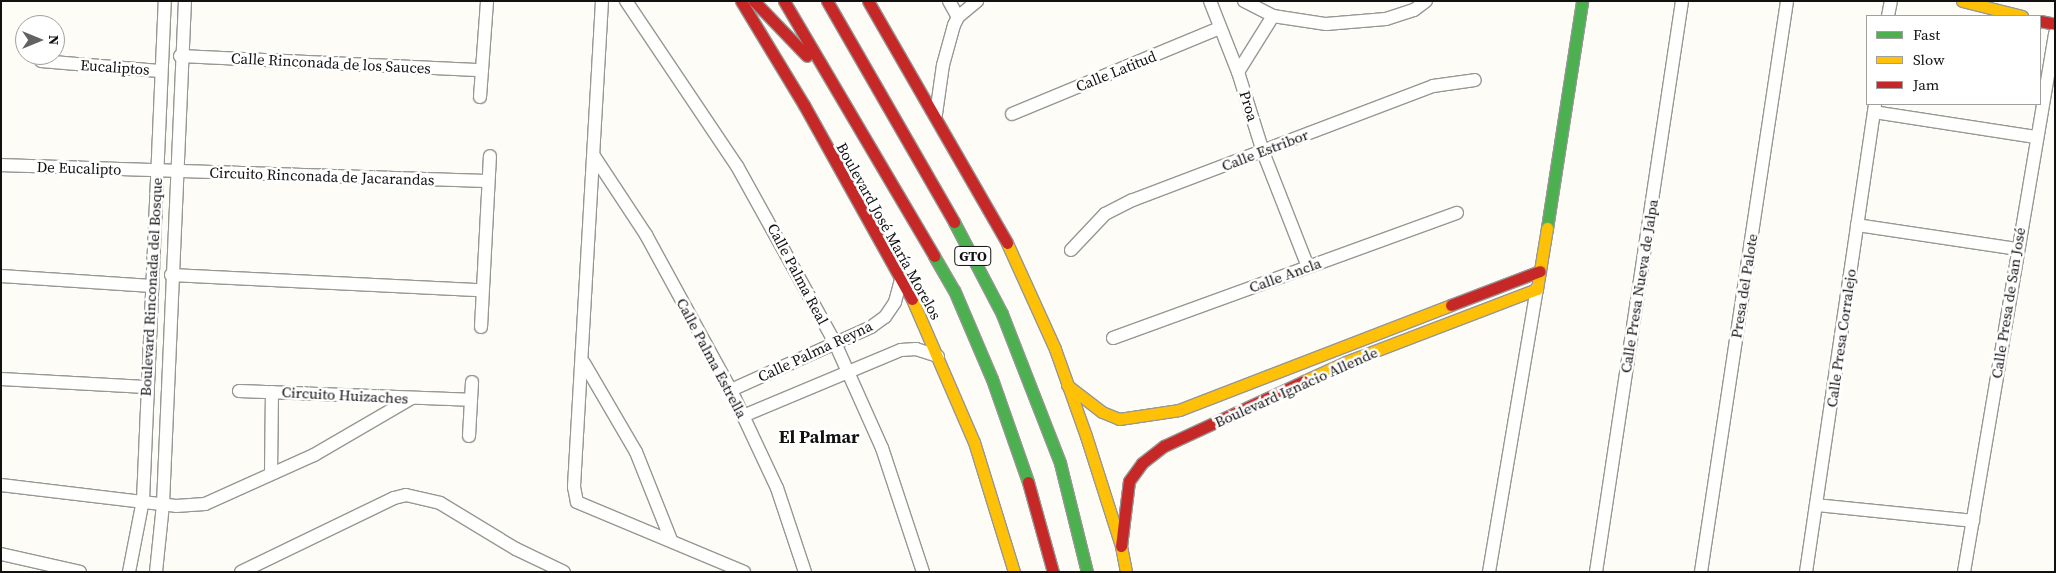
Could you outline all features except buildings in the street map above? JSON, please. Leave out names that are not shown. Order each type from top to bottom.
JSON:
[{"type":"street","name":"Boulevard Rinconada del Bosque","points":[[129,572],[143,500],[146,387],[152,286],[160,70],[165,1]]},
{"type":"street","name":"Boulevard Rinconada del Bosque","points":[[156,572],[163,504],[180,56],[185,1]]},
{"type":"street","points":[[480,97],[487,1]]},
{"type":"street","points":[[602,1],[584,363],[574,487],[577,502],[744,572]]},
{"type":"street","name":"Calle Palma Real","points":[[626,1],[737,166],[835,343],[882,448],[923,572]]},
{"type":"street","name":"Boulevard José María Morelos","points":[[741,1],[796,90],[901,277],[938,356],[974,442],[1014,572]]},
{"type":"street","points":[[754,1],[832,81]]},
{"type":"street","name":"Boulevard José María Morelos","points":[[784,1],[931,248],[975,336],[1024,472],[1053,572]]},
{"type":"street","name":"GTO","points":[[827,1],[976,261],[1002,314],[1060,463],[1087,572]]},
{"type":"street","points":[[868,1],[936,114],[989,208],[1022,273],[1086,436],[1121,546],[1126,572]]},
{"type":"street","points":[[949,1],[958,17]]},
{"type":"street","points":[[936,114],[943,65],[958,17],[977,1]]},
{"type":"street","name":"Proa","points":[[1210,1],[1238,72],[1263,152],[1308,267]]},
{"type":"street","points":[[1244,1],[1273,16],[1299,22],[1353,24],[1386,19],[1414,10],[1426,1]]},
{"type":"street","points":[[1489,572],[1538,289],[1582,1]]},
{"type":"street","name":"Calle Presa Nueva de Jalpa","points":[[1596,572],[1682,1]]},
{"type":"street","name":"Presa del Palote","points":[[1701,572],[1787,1]]},
{"type":"street","points":[[1888,15],[1891,1]]},
{"type":"street","points":[[1963,1],[2018,15]]},
{"type":"street","points":[[1238,72],[1273,16]]},
{"type":"street","points":[[2041,21],[2055,24]]},
{"type":"street","name":"Calle Latitud","points":[[1012,114],[1220,28]]},
{"type":"street","name":"Calle Presa de San José","points":[[1964,572],[2017,249],[2055,34]]},
{"type":"street","name":"Calle Rinconada de los Sauces","points":[[180,56],[482,70]]},
{"type":"street","name":"Eucaliptos","points":[[65,63],[160,70]]},
{"type":"street","name":"Calle Estribor","points":[[1071,250],[1105,214],[1187,179],[1263,152],[1433,86],[1475,80]]},
{"type":"street","points":[[1875,108],[2036,137]]},
{"type":"street","name":"Calle Presa Corralejo","points":[[1806,572],[1875,108]]},
{"type":"street","points":[[481,327],[481,290],[490,156]]},
{"type":"street","name":"Calle Palma Estrella","points":[[594,156],[646,235],[731,390],[777,488],[805,572]]},
{"type":"street","name":"De Eucalipto","points":[[1,165],[156,170]]},
{"type":"street","name":"Circuito Rinconada de Jacarandas","points":[[156,170],[488,181]]},
{"type":"street","name":"Calle Ancla","points":[[1114,338],[1457,214]]},
{"type":"street","points":[[1857,225],[2017,249]]},
{"type":"street","name":"Boulevard Ignacio Allende","points":[[1067,385],[1102,412],[1120,419],[1179,410],[1540,271]]},
{"type":"street","points":[[171,275],[481,290]]},
{"type":"street","points":[[1,276],[152,286]]},
{"type":"street","name":"Calle Palma Reyna","points":[[731,390],[871,327],[885,317],[895,302],[901,277]]},
{"type":"street","name":"Boulevard Ignacio Allende","points":[[1121,546],[1129,481],[1142,463],[1164,446],[1346,362],[1538,289]]},
{"type":"street","name":"Calle Palma Reyna","points":[[743,416],[848,371],[909,349],[938,356]]},
{"type":"street","points":[[584,363],[636,452],[671,540]]},
{"type":"street","points":[[1,379],[146,387]]},
{"type":"street","points":[[469,436],[472,382]]},
{"type":"street","points":[[239,391],[272,392]]},
{"type":"street","name":"Circuito Huizaches","points":[[270,473],[272,392],[470,400]]},
{"type":"street","points":[[1,485],[64,495],[143,500],[176,506],[205,504],[270,473],[314,455],[412,398]]},
{"type":"street","points":[[241,572],[394,498],[418,495],[440,503],[516,548],[564,572]]},
{"type":"street","points":[[1816,505],[1973,521]]},
{"type":"street","points":[[1,554],[80,572]]},
{"type":"traffic: fast","points":[[1547,228],[1582,1]]},
{"type":"traffic: fast","points":[[954,222],[1002,314],[1060,463],[1087,572]]},
{"type":"traffic: fast","points":[[934,256],[954,290],[992,379],[1028,482]]},
{"type":"traffic: slow","points":[[1962,1],[2018,15]]},
{"type":"traffic: slow","points":[[1304,381],[1346,362],[1537,289],[1547,228]]},
{"type":"traffic: slow","points":[[1007,243],[1055,349],[1086,436],[1121,546],[1126,572]]},
{"type":"traffic: slow","points":[[912,299],[974,442],[1014,572]]},
{"type":"traffic: slow","points":[[1067,385],[1102,412],[1119,419],[1179,410],[1451,305]]},
{"type":"traffic: jam","points":[[741,1],[804,105],[912,299]]},
{"type":"traffic: jam","points":[[754,1],[807,56]]},
{"type":"traffic: jam","points":[[784,1],[934,256]]},
{"type":"traffic: jam","points":[[827,1],[954,222]]},
{"type":"traffic: jam","points":[[868,1],[1007,243]]},
{"type":"traffic: jam","points":[[2041,21],[2055,24]]},
{"type":"traffic: jam","points":[[1451,305],[1540,271]]},
{"type":"traffic: jam","points":[[1121,546],[1129,481],[1142,463],[1164,446],[1304,381]]},
{"type":"traffic: jam","points":[[1028,482],[1053,572]]},
{"type":"district","name":"El Palmar","points":[[819,437]]}]
